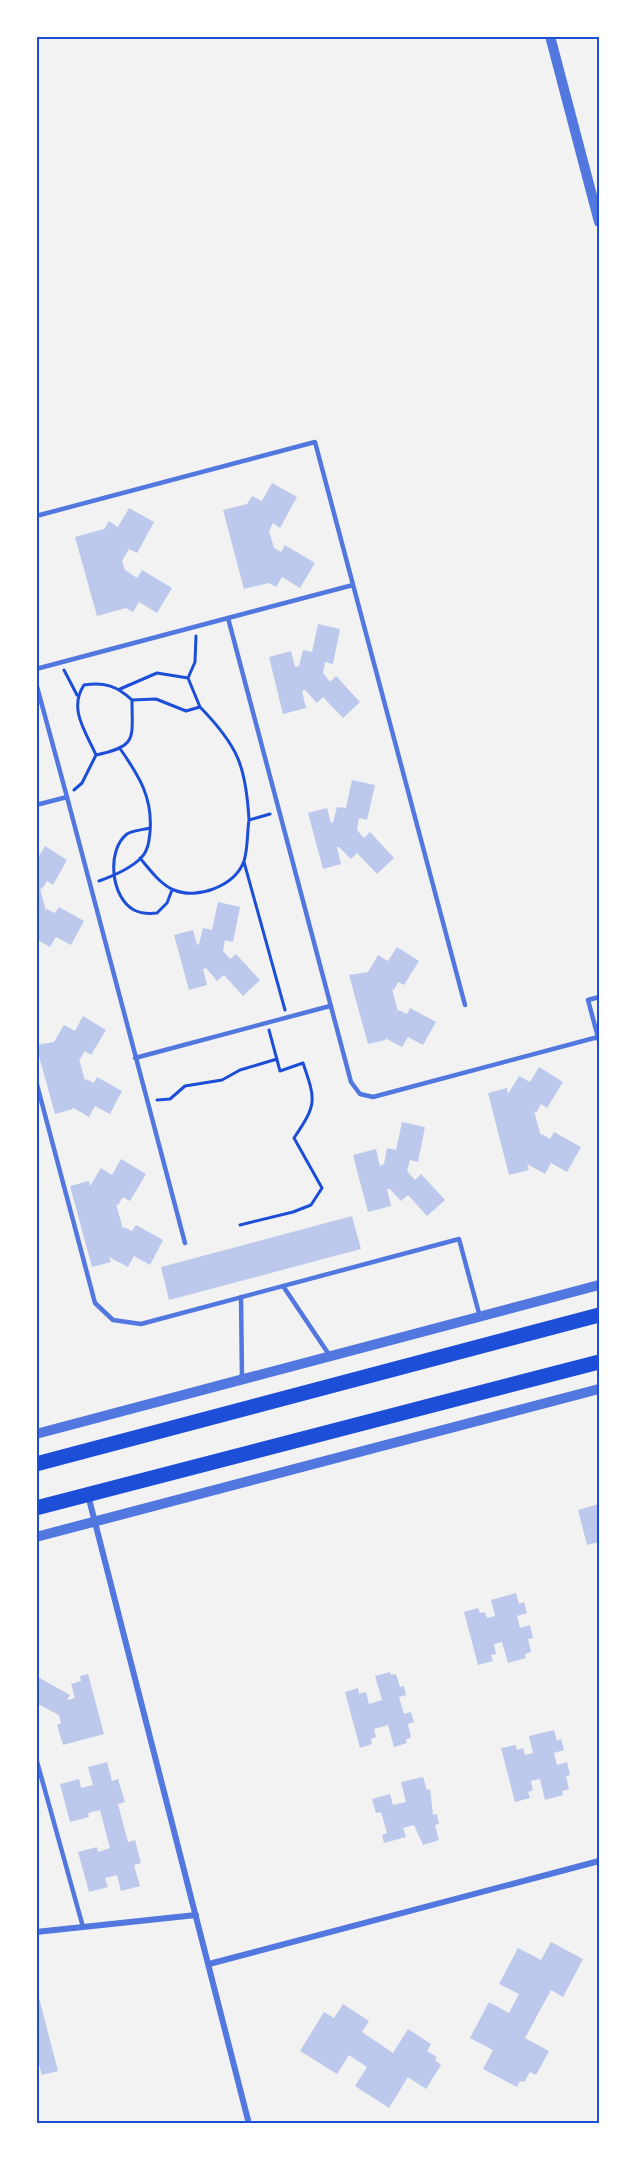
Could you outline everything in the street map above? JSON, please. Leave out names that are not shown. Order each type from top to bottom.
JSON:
[{"type":"highway","points":[[36,1464],[599,1315]]},
{"type":"highway","points":[[36,1508],[599,1362]]},
{"type":"street","points":[[550,36],[599,222]]},
{"type":"street","points":[[36,1434],[599,1285]]},
{"type":"street","points":[[36,1537],[599,1389]]},
{"type":"street","points":[[88,1494],[249,2124]]},
{"type":"street","points":[[208,1964],[599,1861]]},
{"type":"street","points":[[36,1932],[196,1915]]},
{"type":"lane","points":[[36,516],[315,442],[465,1005]]},
{"type":"lane","points":[[36,669],[353,585]]},
{"type":"lane","points":[[228,618],[351,1082],[360,1094],[373,1097],[598,1039],[588,1000],[599,997]]},
{"type":"lane","points":[[36,683],[185,1243]]},
{"type":"lane","points":[[36,806],[66,797]]},
{"type":"lane","points":[[135,1058],[330,1006]]},
{"type":"lane","points":[[36,1081],[95,1303],[113,1320],[141,1324],[459,1239],[480,1317]]},
{"type":"lane","points":[[283,1286],[330,1356]]},
{"type":"lane","points":[[241,1297],[242,1380]]},
{"type":"lane","points":[[36,1758],[83,1927]]},
{"type":"path","points":[[196,626],[195,662],[188,678],[200,707],[224,732],[236,750],[244,772],[249,820],[244,862],[287,1017]]},
{"type":"path","points":[[60,662],[77,695],[78,719],[96,755]]},
{"type":"path","points":[[120,688],[157,673],[188,678]]},
{"type":"path","points":[[77,695],[84,686],[100,682],[120,688],[132,700],[132,736],[121,750],[96,755]]},
{"type":"path","points":[[132,700],[156,699],[186,711],[200,707]]},
{"type":"path","points":[[90,885],[115,875],[141,858],[148,846],[150,828],[147,795],[139,777],[121,750]]},
{"type":"path","points":[[66,797],[82,783],[96,755]]},
{"type":"path","points":[[249,820],[279,811]]},
{"type":"path","points":[[150,828],[129,833],[117,844],[113,859],[121,894],[131,909],[144,914],[157,913],[167,903],[172,890]]},
{"type":"path","points":[[141,858],[172,890],[192,894],[215,889],[233,877],[244,862]]},
{"type":"path","points":[[240,1225],[293,1212],[311,1205],[322,1188],[294,1138],[309,1116],[314,1096],[303,1064],[280,1071],[267,1023]]},
{"type":"path","points":[[147,1101],[170,1099],[185,1086],[222,1080],[240,1070],[277,1059]]},
{"type":"building","points":[[272,483],[297,497],[280,528],[273,523],[269,531],[274,548],[281,552],[285,545],[315,563],[300,588],[282,577],[276,587],[269,583],[244,589],[223,510],[247,504],[252,496],[262,501]]},
{"type":"building","points":[[129,508],[154,522],[137,553],[129,549],[122,561],[125,570],[137,578],[142,570],[172,588],[157,613],[139,602],[133,612],[126,608],[97,616],[75,537],[104,529],[109,521],[118,527]]},
{"type":"building","points":[[318,624],[340,629],[333,664],[325,662],[323,673],[330,682],[336,676],[360,702],[343,718],[323,697],[317,703],[305,690],[302,691],[306,708],[283,714],[269,657],[291,651],[295,667],[299,666],[303,650],[312,652]]},
{"type":"building","points":[[352,780],[375,785],[367,820],[359,818],[357,830],[364,838],[370,832],[394,858],[377,874],[357,853],[351,859],[339,847],[337,847],[341,864],[323,869],[308,813],[327,808],[331,823],[333,822],[337,807],[346,808]]},
{"type":"building","points":[[45,846],[67,860],[53,885],[47,881],[42,889],[40,888],[46,911],[47,909],[55,913],[59,907],[84,921],[71,945],[56,937],[50,947],[36,939],[36,861]]},
{"type":"building","points":[[218,902],[240,907],[233,942],[225,940],[223,951],[230,959],[236,954],[260,980],[243,996],[224,975],[217,981],[206,968],[203,969],[207,985],[189,990],[174,935],[193,930],[197,945],[199,944],[203,928],[212,930]]},
{"type":"building","points":[[397,947],[419,961],[404,985],[398,982],[394,990],[392,988],[398,1012],[399,1010],[407,1014],[410,1008],[436,1022],[423,1045],[408,1037],[402,1047],[385,1038],[386,1040],[368,1044],[349,975],[368,972],[378,955],[388,961]]},
{"type":"building","points":[[83,1016],[106,1030],[91,1055],[85,1051],[79,1058],[85,1081],[86,1079],[94,1083],[97,1077],[122,1091],[110,1114],[95,1106],[89,1117],[72,1107],[73,1109],[55,1114],[36,1045],[54,1042],[64,1025],[75,1031]]},
{"type":"building","points":[[539,1067],[563,1082],[547,1108],[541,1104],[536,1113],[534,1111],[541,1136],[542,1134],[550,1139],[554,1132],[581,1147],[567,1172],[551,1163],[545,1174],[527,1164],[529,1170],[509,1175],[488,1093],[507,1088],[508,1094],[519,1076],[530,1082]]},
{"type":"building","points":[[402,1122],[425,1127],[418,1162],[410,1160],[407,1171],[415,1180],[421,1174],[445,1200],[427,1216],[408,1195],[401,1201],[390,1189],[387,1189],[391,1206],[368,1212],[353,1155],[376,1149],[380,1166],[384,1164],[387,1148],[396,1150]]},
{"type":"building","points":[[121,1159],[146,1174],[130,1201],[123,1197],[118,1205],[116,1204],[123,1229],[124,1227],[132,1231],[136,1225],[163,1240],[150,1265],[134,1256],[128,1267],[109,1257],[111,1262],[92,1267],[70,1186],[89,1181],[90,1186],[101,1168],[112,1175]]},
{"type":"building","points":[[352,1216],[361,1249],[169,1300],[161,1267]]},
{"type":"building","points":[[599,1504],[599,1542],[587,1545],[578,1510]]},
{"type":"building","points":[[516,1593],[519,1604],[524,1602],[527,1613],[517,1616],[520,1628],[530,1625],[533,1638],[528,1639],[531,1652],[525,1654],[526,1658],[508,1663],[502,1642],[494,1644],[496,1654],[491,1655],[493,1661],[478,1665],[464,1612],[478,1608],[480,1613],[485,1612],[487,1618],[495,1616],[491,1600]]},
{"type":"building","points":[[390,1672],[391,1675],[396,1674],[400,1687],[404,1686],[406,1695],[399,1697],[404,1714],[411,1712],[414,1722],[408,1724],[411,1738],[406,1739],[407,1743],[394,1747],[388,1725],[374,1729],[376,1737],[371,1739],[372,1744],[360,1748],[345,1692],[358,1688],[359,1694],[366,1692],[369,1704],[382,1700],[375,1676]]},
{"type":"building","points":[[88,1674],[104,1734],[63,1745],[57,1725],[61,1723],[59,1715],[36,1703],[36,1676],[70,1695],[67,1700],[75,1698],[71,1684],[81,1681],[80,1676]]},
{"type":"building","points":[[554,1730],[557,1741],[561,1739],[564,1750],[554,1753],[557,1765],[567,1762],[570,1775],[566,1776],[569,1789],[562,1791],[563,1795],[545,1800],[540,1779],[531,1781],[533,1790],[528,1792],[530,1798],[515,1802],[501,1748],[516,1745],[517,1750],[523,1748],[525,1755],[533,1753],[529,1736]]},
{"type":"building","points":[[107,1762],[112,1781],[118,1779],[125,1802],[118,1804],[128,1842],[135,1840],[141,1863],[134,1865],[140,1886],[121,1891],[117,1875],[105,1878],[108,1887],[89,1892],[78,1852],[97,1847],[98,1852],[110,1848],[100,1810],[88,1813],[89,1817],[70,1822],[60,1784],[79,1779],[81,1788],[93,1785],[88,1767]]},
{"type":"building","points":[[423,1777],[427,1790],[430,1789],[433,1815],[437,1814],[439,1824],[435,1825],[439,1840],[423,1845],[414,1825],[403,1828],[406,1837],[384,1843],[382,1835],[387,1833],[381,1812],[376,1813],[372,1799],[390,1794],[393,1805],[406,1802],[401,1782]]},
{"type":"building","points":[[551,1942],[583,1959],[563,1997],[551,1990],[525,2038],[549,2051],[536,2075],[530,2072],[524,2082],[520,2081],[517,2087],[483,2069],[493,2050],[470,2038],[489,2002],[509,2013],[519,1994],[499,1984],[518,1948],[541,1960]]},
{"type":"building","points":[[37,1990],[58,2071],[42,2075],[36,2053]]},
{"type":"building","points":[[343,2004],[369,2021],[362,2032],[393,2053],[408,2029],[431,2044],[427,2051],[437,2057],[435,2060],[441,2065],[426,2089],[408,2077],[389,2108],[355,2086],[367,2067],[349,2055],[337,2074],[300,2051],[324,2012],[334,2018]]}]
